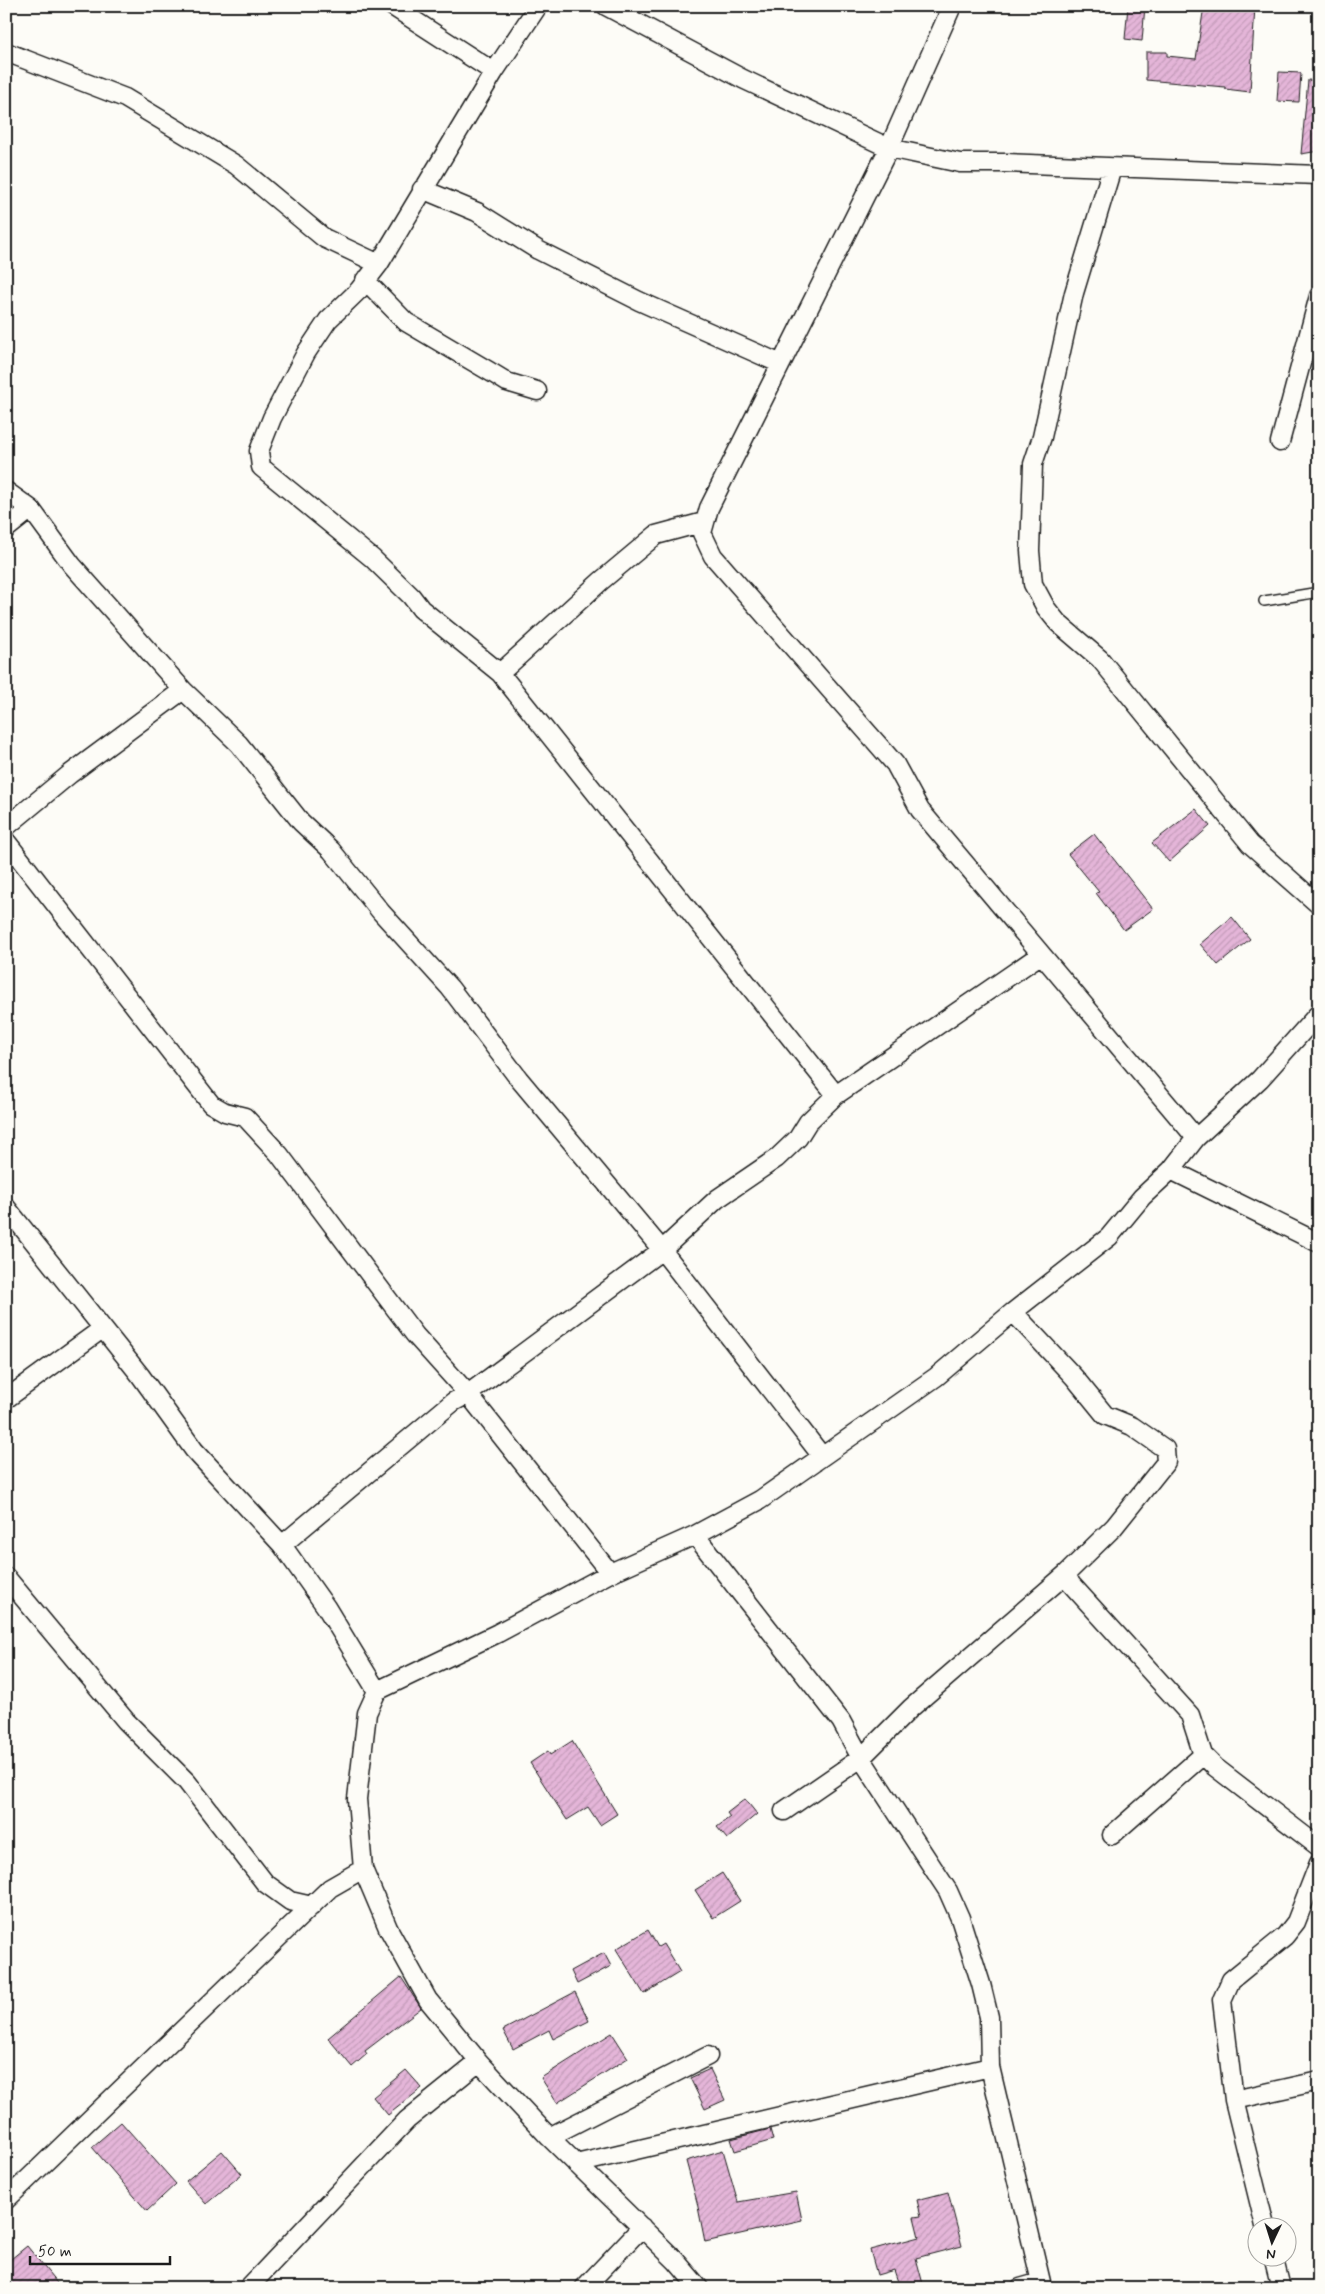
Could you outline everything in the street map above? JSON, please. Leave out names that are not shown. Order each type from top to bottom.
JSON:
[{"type":"street","points":[[392,6],[494,72]]},
{"type":"street","points":[[538,6],[494,72],[422,189],[379,264],[359,290],[328,320],[306,352],[286,388],[265,435],[259,451],[261,467],[372,558],[411,596],[421,609],[500,673],[836,1095]]},
{"type":"street","points":[[606,6],[742,79],[889,148],[960,163],[1006,163],[1319,175]]},
{"type":"street","points":[[952,6],[889,148],[704,522],[702,533],[712,556],[896,764],[920,810],[1006,911],[1040,956],[1196,1138]]},
{"type":"street","points":[[6,52],[125,98],[236,165],[324,238],[379,264]]},
{"type":"street","points":[[1112,168],[1074,293],[1042,437],[1033,464],[1030,550],[1033,584],[1046,608],[1058,623],[1100,659],[1250,844],[1319,906]]},
{"type":"street","points":[[422,189],[477,212],[538,250],[639,301],[781,364]]},
{"type":"street","points":[[365,280],[406,322],[494,374],[537,391]]},
{"type":"street","points":[[1280,442],[1319,296]]},
{"type":"street","points":[[6,491],[32,509],[72,565],[182,690],[239,744],[301,822],[331,850],[381,912],[450,988],[519,1079],[662,1250],[821,1456]]},
{"type":"street","points":[[6,529],[32,509]]},
{"type":"street","points":[[500,673],[601,581],[656,535],[704,522]]},
{"type":"street","points":[[6,827],[70,774],[182,690]]},
{"type":"street","points":[[6,841],[211,1104],[225,1112],[245,1118],[279,1154],[415,1335],[468,1394],[610,1574]]},
{"type":"street","points":[[282,1545],[453,1402],[468,1394],[662,1250],[717,1199],[777,1158],[798,1138],[808,1122],[836,1095],[1040,956]]},
{"type":"street","points":[[699,2288],[642,2227],[576,2164],[479,2062],[428,2000],[388,1928],[363,1869],[357,1799],[367,1713],[377,1691],[498,1633],[610,1574],[695,1534],[760,1500],[936,1376],[1012,1312],[1109,1237],[1142,1198],[1171,1170],[1196,1138],[1260,1079],[1319,1013]]},
{"type":"street","points":[[1171,1170],[1319,1243]]},
{"type":"street","points":[[6,1208],[140,1375],[194,1450],[282,1545],[326,1607],[377,1691]]},
{"type":"street","points":[[784,1811],[861,1758],[912,1708],[1066,1574],[1114,1527],[1166,1462],[1165,1449],[1132,1426],[1105,1415],[1074,1377],[1012,1312]]},
{"type":"street","points":[[6,1399],[102,1329]]},
{"type":"street","points":[[695,1534],[841,1721],[861,1758],[936,1869],[960,1918],[981,1984],[989,2017],[990,2066],[1042,2285],[1020,2288]]},
{"type":"street","points":[[1066,1574],[1071,1584],[1190,1715],[1203,1754],[1215,1767],[1319,1847]]},
{"type":"street","points":[[6,1577],[126,1721],[187,1782],[265,1883],[290,1900],[312,1906]]},
{"type":"street","points":[[1112,1834],[1203,1754]]},
{"type":"street","points":[[1263,2216],[1234,2100],[1222,2000],[1231,1980],[1285,1936],[1296,1922],[1319,1863]]},
{"type":"street","points":[[6,2200],[256,1957],[330,1888],[363,1869]]},
{"type":"street","points":[[549,2136],[708,2056]]},
{"type":"street","points":[[248,2288],[407,2120],[479,2062]]},
{"type":"street","points":[[576,2164],[990,2066]]},
{"type":"street","points":[[1234,2100],[1319,2081]]},
{"type":"street","points":[[584,2288],[642,2227]]},
{"type":"street","points":[[1276,2266],[1282,2288]]},
{"type":"lane","points":[[1264,601],[1319,592]]},
{"type":"building","points":[[1128,6],[1145,6],[1142,41],[1125,39]]},
{"type":"building","points":[[1204,6],[1255,6],[1250,92],[1225,89],[1225,87],[1146,80],[1146,52],[1167,52],[1167,56],[1196,59]]},
{"type":"building","points":[[1279,72],[1301,73],[1299,102],[1277,101]]},
{"type":"building","points":[[1308,80],[1319,81],[1319,151],[1301,154]]},
{"type":"building","points":[[1196,809],[1210,826],[1169,862],[1152,843]]},
{"type":"building","points":[[1094,834],[1153,909],[1124,930],[1096,893],[1099,892],[1068,854]]},
{"type":"building","points":[[1232,917],[1250,939],[1218,965],[1200,944]]},
{"type":"building","points":[[572,1741],[617,1814],[600,1825],[588,1807],[567,1820],[530,1763],[548,1751],[550,1755]]},
{"type":"building","points":[[745,1799],[757,1814],[727,1839],[717,1827],[730,1817],[727,1813]]},
{"type":"building","points":[[722,1873],[740,1901],[713,1918],[695,1890]]},
{"type":"building","points":[[648,1930],[658,1947],[663,1944],[680,1972],[644,1994],[616,1949]]},
{"type":"building","points":[[604,1953],[611,1966],[577,1984],[571,1971]]},
{"type":"building","points":[[401,1977],[421,2008],[365,2051],[367,2054],[352,2067],[328,2038]]},
{"type":"building","points":[[575,1992],[589,2021],[553,2039],[549,2030],[513,2049],[503,2030]]},
{"type":"building","points":[[612,2033],[628,2058],[557,2103],[541,2078]]},
{"type":"building","points":[[710,2069],[725,2100],[705,2109],[690,2078]]},
{"type":"building","points":[[406,2070],[422,2088],[388,2115],[373,2097]]},
{"type":"building","points":[[121,2122],[176,2184],[147,2211],[92,2147]]},
{"type":"building","points":[[770,2129],[773,2140],[735,2151],[731,2139]]},
{"type":"building","points":[[723,2150],[738,2202],[796,2192],[802,2220],[705,2242],[686,2161]]},
{"type":"building","points":[[222,2151],[242,2174],[206,2204],[186,2181]]},
{"type":"building","points":[[948,2192],[962,2246],[916,2258],[923,2284],[900,2288],[894,2270],[877,2275],[870,2250],[919,2237],[914,2217],[921,2216],[917,2200]]},
{"type":"building","points":[[27,2246],[61,2288],[6,2288],[6,2263]]}]
